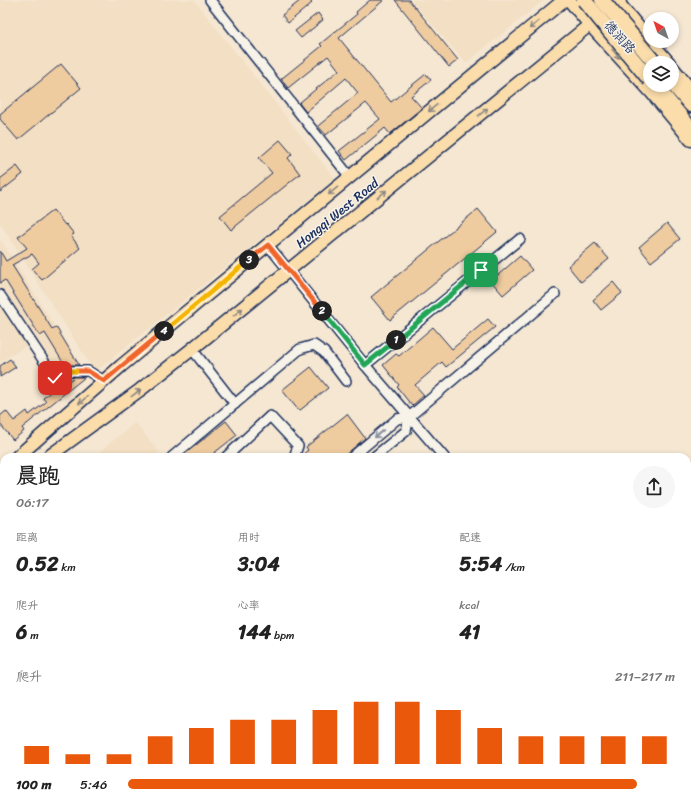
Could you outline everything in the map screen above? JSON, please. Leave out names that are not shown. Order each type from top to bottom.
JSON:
[{"type":"highway","points":[[584,0],[643,72]]},
{"type":"highway","points":[[602,0],[649,56]]},
{"type":"highway","points":[[679,91],[691,105]]},
{"type":"highway","points":[[660,92],[691,129]]},
{"type":"main road","name":"Hongqi West Road","points":[[22,453],[104,381],[564,0]]},
{"type":"main road","name":"德润路","points":[[569,0],[652,93],[691,140]]},
{"type":"main road","name":"Hongqi West Road","points":[[53,453],[140,390],[192,349],[618,1]]},
{"type":"main road","name":"德润路","points":[[618,1],[643,32]]},
{"type":"main road","name":"德润路","points":[[656,48],[662,56]]},
{"type":"main road","points":[[679,75],[691,90]]},
{"type":"street","points":[[210,0],[346,172]]},
{"type":"street","points":[[365,365],[520,239]]},
{"type":"street","points":[[268,245],[365,365],[440,453]]},
{"type":"street","points":[[357,453],[397,419],[409,417],[555,294]]},
{"type":"street","points":[[0,295],[55,378],[64,371],[88,371],[104,381]]},
{"type":"street","points":[[177,453],[300,349],[314,344],[324,352],[346,381]]},
{"type":"street","points":[[192,349],[236,404]]},
{"type":"street","points":[[230,453],[270,416],[298,446],[295,453]]},
{"type":"street","points":[[379,453],[406,431],[409,417]]},
{"type":"shaded area","points":[[0,0],[194,0],[335,179],[95,372],[0,223]]},
{"type":"shaded area","points":[[411,0],[544,0],[466,63]]},
{"type":"shaded area","points":[[0,239],[79,365],[55,385],[28,345],[0,362]]},
{"type":"shaded area","points":[[135,423],[159,452],[158,453],[98,453]]},
{"type":"building","points":[[301,0],[309,0],[312,3],[288,23],[282,15]]},
{"type":"building","points":[[370,0],[384,0],[339,38],[391,102],[426,74],[431,80],[411,96],[422,108],[390,134],[385,128],[346,160],[339,151],[380,119],[366,103],[326,135],[318,126],[358,93],[346,78],[306,112],[299,103],[339,70],[328,56],[288,88],[281,79],[322,46],[320,44],[357,14],[356,12]]},
{"type":"building","points":[[395,0],[409,0],[458,60],[449,67]]},
{"type":"building","points":[[318,13],[323,20],[301,38],[295,31]]},
{"type":"building","points":[[61,64],[81,88],[18,140],[0,119],[0,114]]},
{"type":"building","points":[[280,140],[292,154],[288,158],[300,174],[231,230],[220,216],[272,173],[259,158]]},
{"type":"building","points":[[17,166],[23,174],[0,192],[0,179]]},
{"type":"building","points":[[478,209],[497,232],[390,320],[371,297]]},
{"type":"building","points":[[53,210],[74,234],[71,236],[80,248],[42,280],[32,269],[39,263],[32,254],[12,265],[52,329],[56,327],[79,365],[68,365],[66,362],[64,364],[45,333],[40,336],[5,280],[0,283],[0,251],[6,261],[27,248],[18,237]]},
{"type":"building","points":[[667,223],[680,239],[651,262],[639,247]]},
{"type":"building","points":[[595,243],[609,259],[581,282],[568,266]]},
{"type":"building","points":[[520,256],[532,270],[503,295],[491,281]]},
{"type":"building","points":[[613,282],[622,293],[601,310],[593,300]]},
{"type":"building","points":[[488,319],[495,327],[446,367],[442,362],[415,385],[424,395],[412,406],[397,387],[399,385],[383,365],[396,354],[399,356],[433,327],[452,349]]},
{"type":"building","points":[[10,359],[16,367],[0,377],[0,366]]},
{"type":"building","points":[[311,367],[328,388],[299,411],[282,390]]},
{"type":"building","points":[[74,377],[85,377],[22,428],[24,431],[13,440],[0,424],[0,416],[6,411],[14,421],[27,411],[29,415],[46,402],[43,398],[60,384],[62,387]]},
{"type":"building","points":[[347,414],[365,438],[348,453],[305,453],[308,450],[306,447]]},
{"type":"building","points":[[226,421],[237,435],[214,453],[186,453]]},
{"type":"route","points":[[55,378],[64,371],[88,371],[104,381],[268,245],[365,365],[481,270]]}]
